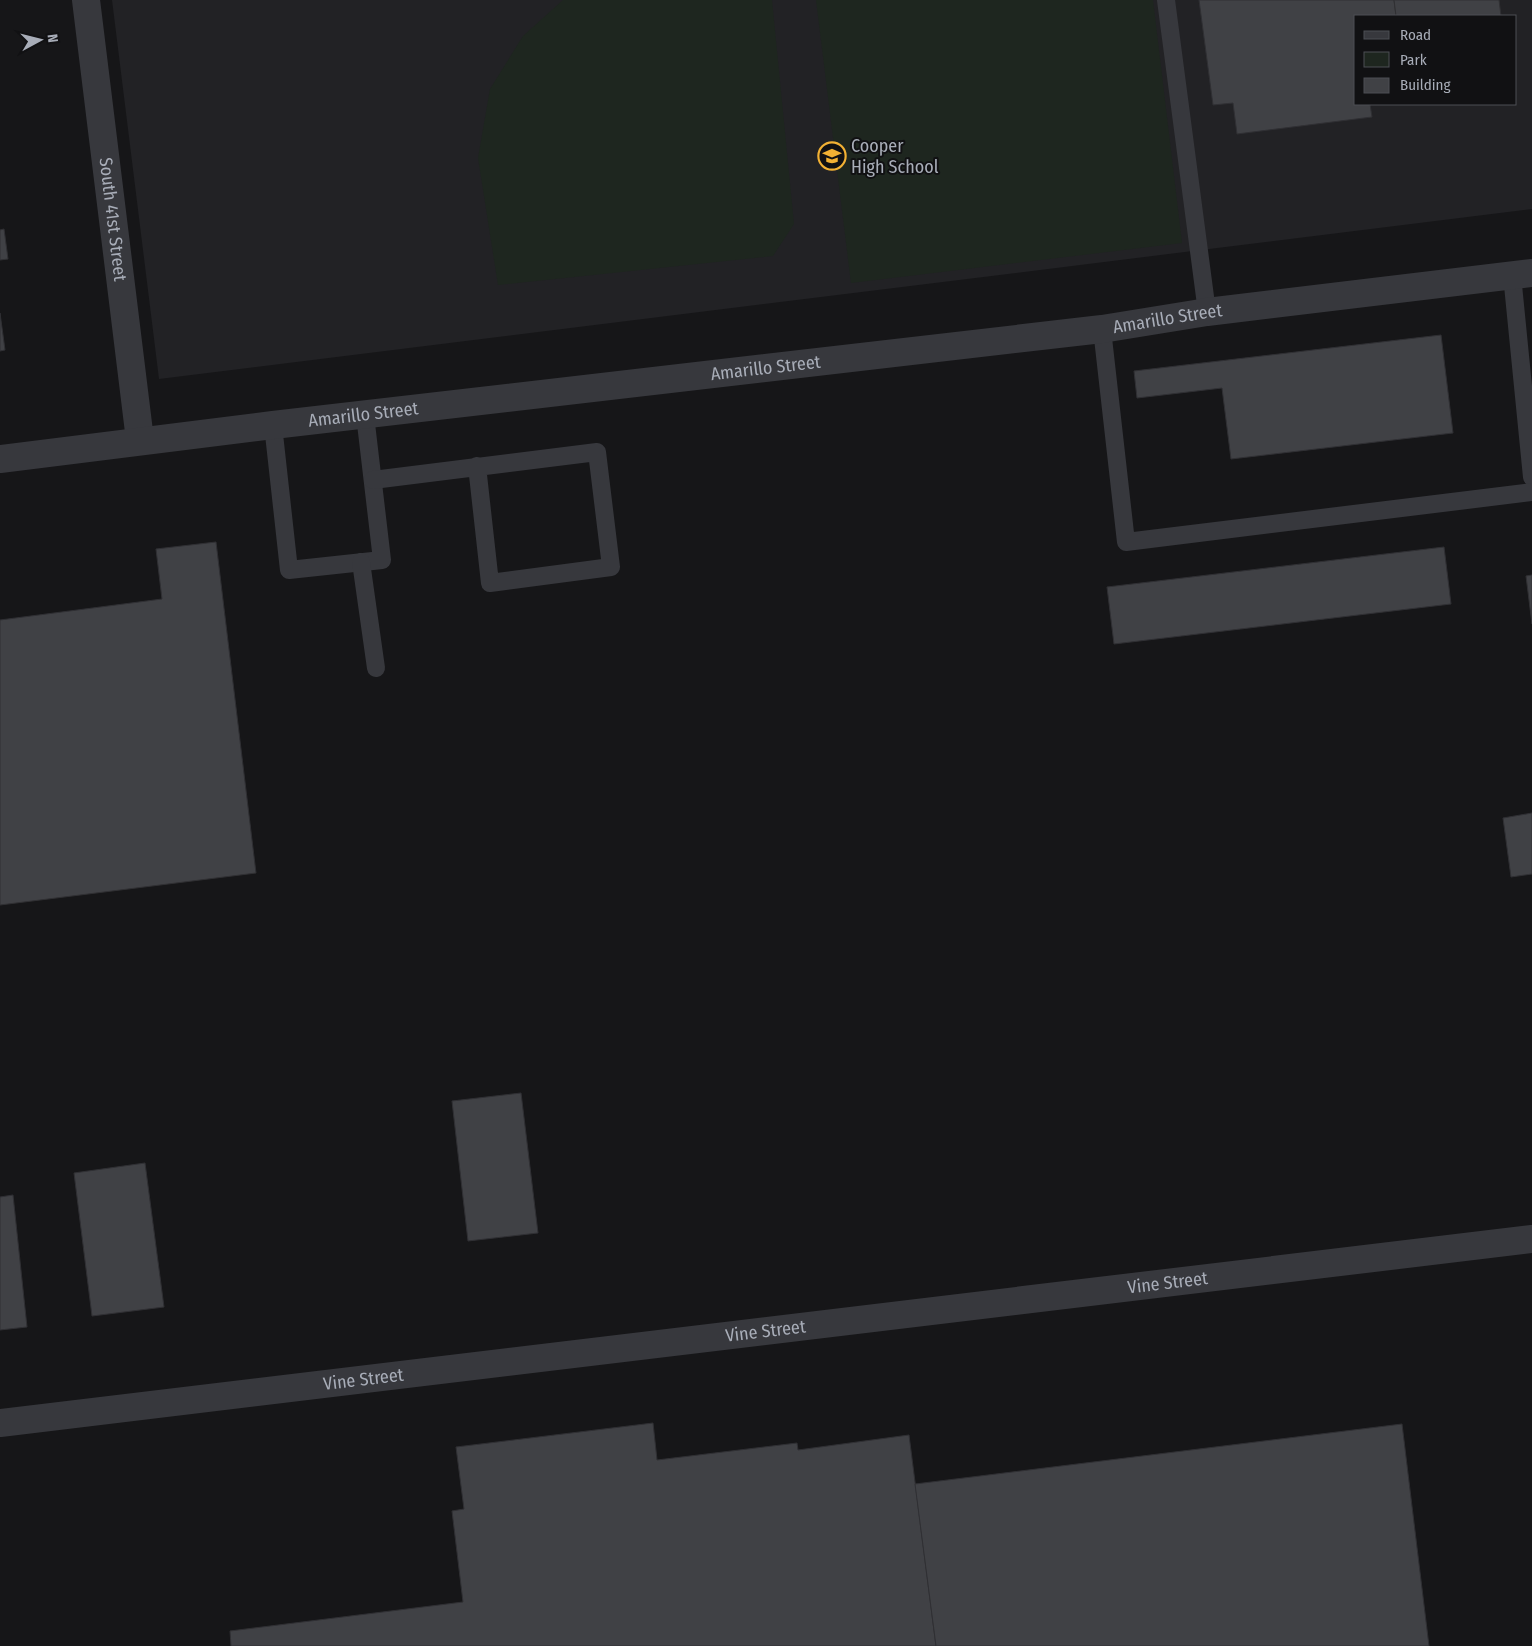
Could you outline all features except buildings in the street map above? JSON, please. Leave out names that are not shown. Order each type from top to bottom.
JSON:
[{"type":"street","name":"South 41st Street","points":[[86,0],[140,440]]},
{"type":"street","name":"Amarillo Street","points":[[0,459],[273,424],[365,415],[1102,329],[1207,312],[1522,274]]},
{"type":"street","name":"Vine Street","points":[[0,1423],[1532,1239]]},
{"type":"lane","points":[[1166,0],[1207,312]]},
{"type":"lane","points":[[1522,274],[1532,478]]},
{"type":"lane","points":[[1102,329],[1126,542],[1532,492]]},
{"type":"lane","points":[[273,424],[289,570],[382,560],[365,415]]},
{"type":"lane","points":[[373,480],[477,466],[598,452],[611,567],[490,583],[477,466]]},
{"type":"lane","points":[[361,562],[376,668]]},
{"type":"shaded area","name":"Cooper High School","points":[[112,0],[1532,0],[1532,209],[159,379]]},
{"type":"green space","points":[[563,0],[772,0],[794,224],[773,256],[498,285],[478,158],[490,89],[523,36]]},
{"type":"green space","points":[[816,0],[1153,0],[1182,243],[851,283]]},
{"type":"place","name":"Cooper High School","points":[[832,156]]}]
